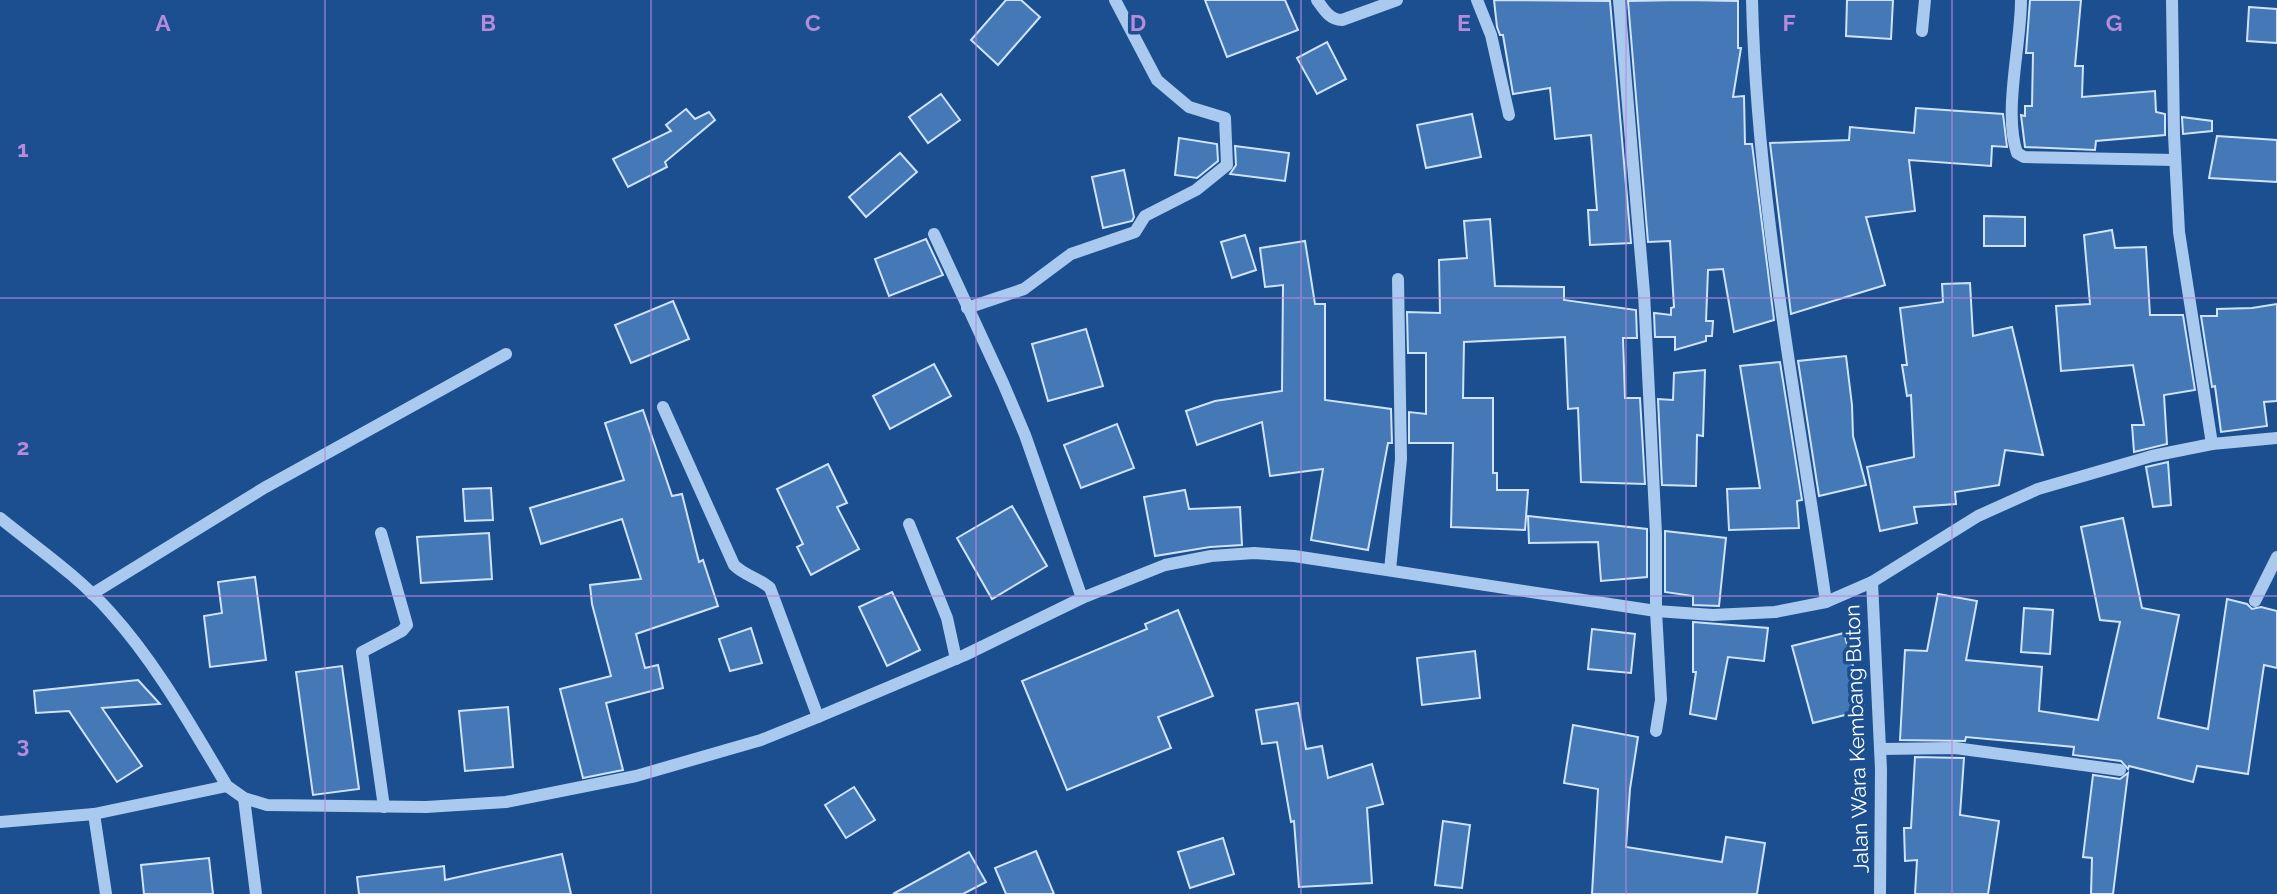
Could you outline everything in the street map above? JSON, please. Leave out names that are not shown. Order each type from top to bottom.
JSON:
[{"type":"street","points":[[967,308],[1024,289],[1071,254],[1135,232],[1145,216],[1196,190],[1227,165],[1225,118],[1189,107],[1157,80],[1115,0]]},
{"type":"street","points":[[1317,0],[1327,13],[1336,20],[1342,20],[1397,0]]},
{"type":"street","points":[[1476,0],[1491,35],[1509,115]]},
{"type":"street","points":[[1619,0],[1644,293],[1661,700],[1656,730]]},
{"type":"street","points":[[1752,0],[1754,63],[1768,225],[1826,602]]},
{"type":"street","points":[[1922,31],[1925,0]]},
{"type":"street","points":[[2021,0],[2017,66],[2011,100],[2017,153],[2024,157],[2175,160]]},
{"type":"street","points":[[2172,0],[2179,232],[2212,443]]},
{"type":"street","points":[[934,234],[1025,435],[1082,598]]},
{"type":"street","points":[[1390,570],[1401,459],[1398,279]]},
{"type":"street","points":[[92,594],[264,488],[506,354]]},
{"type":"street","points":[[663,407],[734,565],[744,575],[763,582],[770,589],[818,717]]},
{"type":"street","points":[[0,518],[110,612],[156,670],[227,786],[244,798],[267,805],[426,807],[506,802],[573,790],[636,776],[761,740],[956,659],[1082,598],[1165,565],[1222,555],[1254,553],[1294,556],[1656,611],[1713,615],[1775,612],[1826,602],[1872,582],[1978,516],[2038,489],[2152,456],[2212,443],[2277,438]]},
{"type":"street","points":[[909,524],[947,618],[956,659]]},
{"type":"street","points":[[381,533],[407,625],[402,631],[362,652],[384,807]]},
{"type":"street","points":[[2255,601],[2277,556]]},
{"type":"street","name":"Jalan Wara Kembang Buton","points":[[1872,582],[1881,749],[1880,894]]},
{"type":"street","points":[[1881,749],[1955,748],[2120,769]]},
{"type":"street","points":[[0,822],[94,814],[227,786]]},
{"type":"street","points":[[244,798],[256,894]]},
{"type":"street","points":[[94,814],[106,894]]},
{"type":"building","points":[[1006,0],[1021,0],[1040,17],[998,65],[971,40]]},
{"type":"building","points":[[1205,0],[1285,0],[1298,30],[1227,57]]},
{"type":"building","points":[[1494,0],[1610,1],[1631,243],[1590,245],[1588,210],[1597,210],[1591,135],[1555,139],[1550,88],[1513,94],[1503,35],[1500,35],[1497,27]]},
{"type":"building","points":[[1847,0],[1893,0],[1891,39],[1846,36]]},
{"type":"building","points":[[2030,0],[2081,0],[2075,66],[2083,66],[2082,97],[2155,91],[2156,112],[2165,114],[2165,135],[2096,141],[2095,150],[2025,147],[2021,115],[2025,116],[2025,106],[2032,106],[2033,53],[2026,53]]},
{"type":"building","points":[[1628,1],[1738,1],[1738,48],[1741,48],[1733,97],[1744,96],[1745,144],[1752,144],[1774,320],[1734,332],[1723,269],[1708,270],[1706,321],[1713,321],[1712,336],[1706,336],[1706,341],[1675,350],[1675,337],[1655,337],[1654,313],[1671,315],[1671,308],[1674,307],[1670,241],[1648,242]]},
{"type":"building","points":[[2249,7],[2277,9],[2277,43],[2247,41]]},
{"type":"building","points":[[1327,42],[1346,79],[1317,94],[1297,58]]},
{"type":"building","points":[[941,94],[960,120],[928,143],[909,117]]},
{"type":"building","points":[[1916,108],[2003,114],[2007,147],[1992,146],[1991,166],[1909,160],[1915,211],[1866,217],[1885,285],[1791,314],[1770,143],[1849,140],[1850,127],[1914,133]]},
{"type":"building","points":[[686,109],[695,119],[709,112],[715,120],[665,162],[667,167],[628,187],[613,159],[671,131],[666,125]]},
{"type":"building","points":[[1472,114],[1481,157],[1426,168],[1417,125]]},
{"type":"building","points":[[2182,117],[2212,121],[2212,131],[2183,134]]},
{"type":"building","points":[[2217,136],[2277,140],[2277,182],[2209,178]]},
{"type":"building","points":[[1179,138],[1217,144],[1218,161],[1197,178],[1175,175]]},
{"type":"building","points":[[1235,146],[1289,153],[1285,181],[1230,174],[1236,165]]},
{"type":"building","points":[[900,153],[917,172],[866,217],[849,197]]},
{"type":"building","points":[[1124,170],[1134,217],[1132,221],[1103,228],[1092,177]]},
{"type":"building","points":[[1984,216],[2025,217],[2025,246],[1984,246]]},
{"type":"building","points":[[1490,219],[1495,286],[1564,287],[1564,300],[1636,310],[1637,338],[1623,338],[1625,398],[1640,398],[1645,484],[1581,482],[1578,408],[1568,409],[1565,337],[1464,342],[1463,398],[1493,398],[1493,473],[1497,473],[1497,490],[1528,490],[1525,530],[1451,527],[1453,443],[1409,443],[1409,412],[1426,414],[1426,353],[1408,353],[1407,312],[1440,313],[1439,260],[1467,258],[1464,221]]},
{"type":"building","points":[[2112,230],[2115,248],[2146,247],[2150,315],[2183,315],[2195,390],[2164,395],[2167,444],[2134,452],[2132,425],[2144,425],[2133,365],[2061,371],[2056,306],[2090,304],[2084,235]]},
{"type":"building","points":[[1245,235],[1256,270],[1232,278],[1221,242]]},
{"type":"building","points":[[926,239],[943,275],[889,296],[875,259]]},
{"type":"building","points":[[1305,241],[1315,304],[1325,304],[1325,400],[1391,409],[1392,443],[1388,443],[1368,550],[1311,540],[1323,469],[1270,476],[1262,422],[1197,445],[1186,411],[1215,401],[1282,391],[1283,285],[1265,287],[1260,248]]},
{"type":"building","points":[[1970,283],[1973,336],[2012,327],[2043,455],[2005,450],[1999,485],[1955,492],[1956,504],[1914,507],[1917,523],[1880,531],[1867,467],[1914,457],[1911,395],[1907,396],[1902,365],[1907,365],[1900,308],[1943,302],[1942,284]]},
{"type":"building","points":[[673,301],[689,339],[631,363],[615,325]]},
{"type":"building","points":[[2277,304],[2277,401],[2264,402],[2267,426],[2221,432],[2201,316],[2217,316],[2217,309]]},
{"type":"building","points":[[1086,329],[1103,386],[1048,401],[1032,344]]},
{"type":"building","points":[[1846,356],[1853,436],[1866,485],[1819,496],[1798,361]]},
{"type":"building","points":[[1780,362],[1802,500],[1797,501],[1799,528],[1729,530],[1727,489],[1760,488],[1740,366]]},
{"type":"building","points":[[934,364],[951,396],[890,429],[873,396]]},
{"type":"building","points":[[1705,370],[1703,436],[1697,435],[1696,486],[1662,485],[1658,399],[1673,400],[1674,373]]},
{"type":"building","points":[[643,410],[672,496],[682,494],[699,562],[703,560],[718,606],[636,634],[645,668],[658,665],[663,688],[606,703],[623,770],[583,778],[560,689],[611,676],[592,604],[590,585],[641,579],[622,519],[541,544],[530,508],[624,480],[605,423]]},
{"type":"building","points":[[1117,424],[1134,468],[1081,488],[1064,445]]},
{"type":"building","points":[[2168,462],[2171,505],[2153,507],[2146,467]]},
{"type":"building","points":[[828,464],[847,503],[837,507],[859,549],[811,575],[797,547],[803,544],[777,489]]},
{"type":"building","points":[[491,488],[493,520],[465,521],[463,489]]},
{"type":"building","points":[[1185,490],[1189,509],[1240,507],[1242,545],[1155,556],[1144,497]]},
{"type":"building","points":[[1012,506],[1047,566],[992,599],[957,538]]},
{"type":"building","points":[[1528,516],[1647,529],[1647,577],[1601,581],[1598,542],[1529,543]]},
{"type":"building","points":[[2123,518],[2142,608],[2179,615],[2158,718],[2208,729],[2227,599],[2247,604],[2252,609],[2261,607],[2277,611],[2277,668],[2264,665],[2248,774],[2197,766],[2193,782],[2129,766],[2128,769],[2121,761],[2073,755],[2074,747],[1966,737],[1965,741],[1900,740],[1905,650],[1927,651],[1938,594],[1977,601],[1966,660],[2042,667],[2039,711],[2098,720],[2120,622],[2100,620],[2081,527]]},
{"type":"building","points":[[1665,531],[1726,538],[1719,606],[1693,605],[1693,596],[1665,592]]},
{"type":"building","points":[[489,533],[492,579],[421,583],[417,537]]},
{"type":"building","points":[[255,577],[266,660],[210,667],[204,616],[222,613],[218,582]]},
{"type":"building","points":[[892,592],[920,650],[887,666],[859,607]]},
{"type":"building","points":[[2024,608],[2053,610],[2050,654],[2021,652]]},
{"type":"building","points":[[1178,610],[1213,696],[1158,717],[1171,748],[1067,790],[1022,681],[1147,629],[1145,624]]},
{"type":"building","points":[[1693,622],[1768,628],[1764,661],[1728,657],[1716,719],[1690,714],[1696,672],[1693,672]]},
{"type":"building","points":[[751,628],[762,663],[730,671],[719,639]]},
{"type":"building","points":[[1592,629],[1635,634],[1631,673],[1588,669]]},
{"type":"building","points":[[1844,633],[1865,710],[1813,723],[1792,646]]},
{"type":"building","points":[[1475,651],[1480,698],[1422,705],[1417,658]]},
{"type":"building","points":[[342,666],[359,789],[313,795],[296,672]]},
{"type":"building","points":[[138,680],[160,704],[102,708],[142,766],[117,782],[69,711],[36,713],[34,691]]},
{"type":"building","points":[[1298,703],[1306,749],[1322,746],[1328,778],[1372,764],[1383,804],[1367,808],[1372,883],[1299,887],[1294,821],[1291,822],[1277,742],[1262,744],[1256,710]]},
{"type":"building","points":[[508,707],[513,767],[465,771],[459,711]]},
{"type":"building","points":[[1573,725],[1638,737],[1630,789],[1626,847],[1722,862],[1726,837],[1765,843],[1757,894],[1592,894],[1598,789],[1564,783]]},
{"type":"building","points":[[1915,757],[1964,758],[1960,815],[1999,821],[1988,894],[1915,894],[1917,860],[1905,861],[1904,828],[1911,828]]},
{"type":"building","points":[[2128,773],[2113,894],[2091,894],[2092,858],[2083,857],[2093,775],[2120,779]]},
{"type":"building","points":[[854,787],[875,820],[846,838],[825,805]]},
{"type":"building","points":[[1443,821],[1470,825],[1462,888],[1435,885]]},
{"type":"building","points":[[1223,838],[1234,874],[1190,888],[1178,852]]},
{"type":"building","points":[[1036,851],[1054,894],[1006,894],[995,868]]},
{"type":"building","points":[[969,852],[986,882],[963,894],[893,894]]},
{"type":"building","points":[[562,854],[571,894],[359,894],[357,877],[444,866],[445,880]]},
{"type":"building","points":[[209,858],[213,894],[144,894],[141,865]]}]
